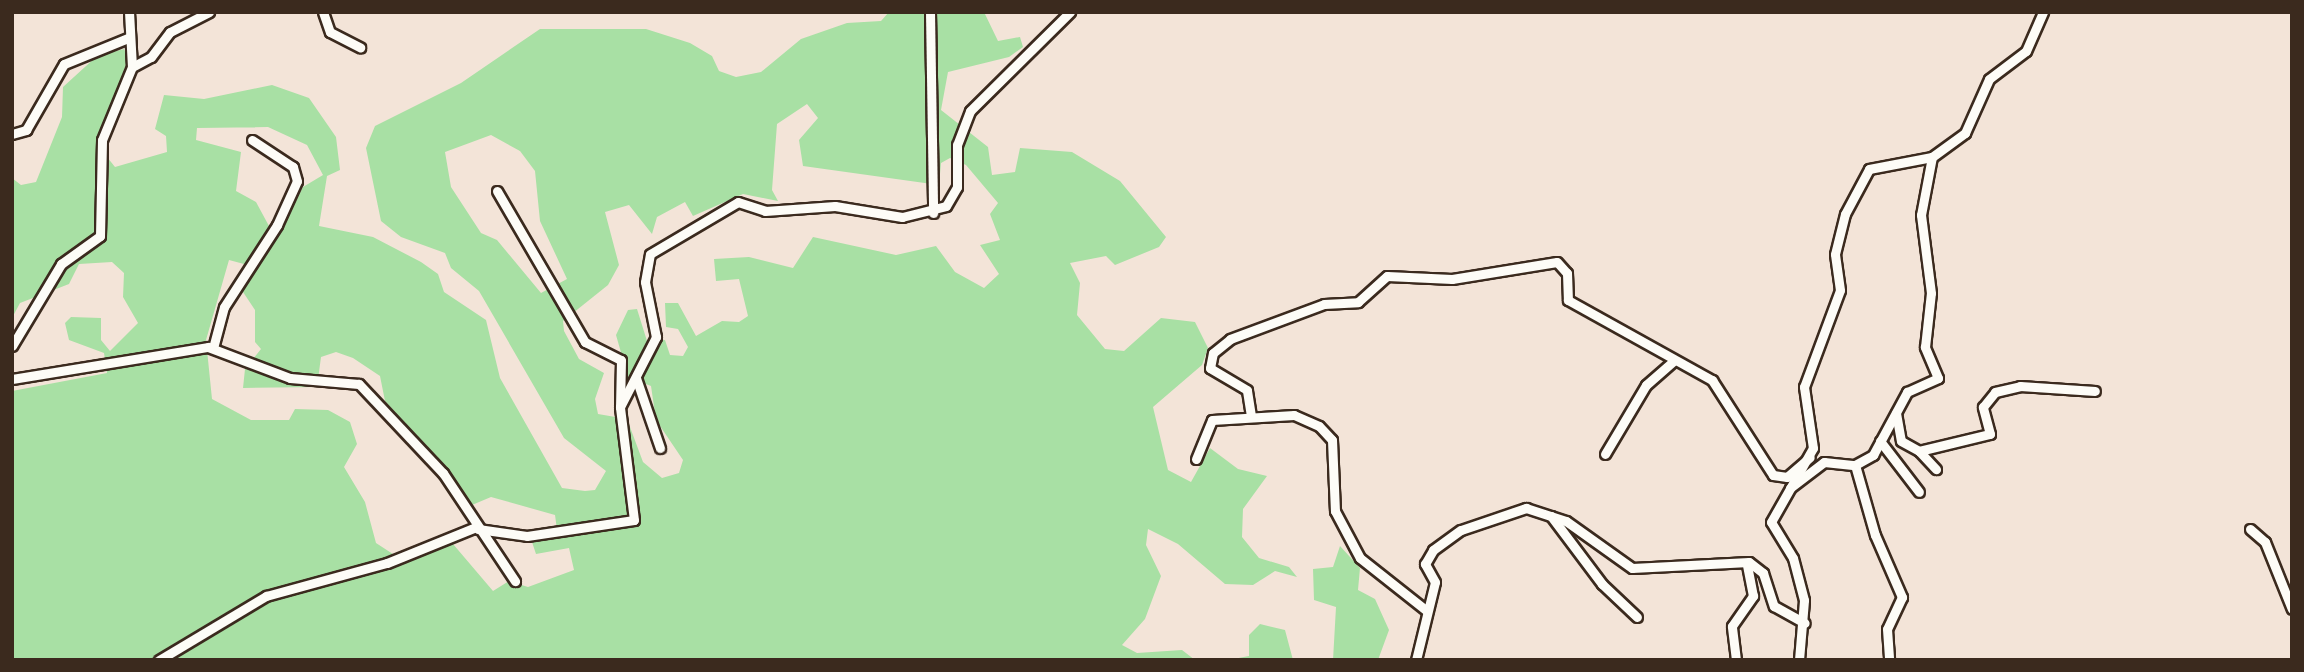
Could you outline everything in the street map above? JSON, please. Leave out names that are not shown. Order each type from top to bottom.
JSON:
[{"type":"street","points":[[12,346],[61,264],[100,236],[102,140],[132,67],[128,38],[129,12]]},
{"type":"street","points":[[132,67],[151,57],[170,32],[209,12]]},
{"type":"street","points":[[323,12],[330,32],[360,47]]},
{"type":"street","points":[[930,12],[933,213]]},
{"type":"street","points":[[620,407],[656,337],[647,259],[717,210],[738,202],[765,211],[835,205],[902,217],[933,213],[954,197],[957,145],[970,111],[1070,12]]},
{"type":"street","points":[[1799,660],[1805,623],[1793,558],[1772,529],[1786,491],[1810,457],[1804,387],[1840,290],[1835,254],[1845,214],[1869,169],[1932,157],[1965,133],[1989,79],[2026,51],[2043,12]]},
{"type":"street","points":[[12,134],[26,130],[64,64],[128,38]]},
{"type":"street","points":[[213,348],[224,307],[277,225],[297,181],[293,167],[252,140]]},
{"type":"street","points":[[1786,491],[1824,462],[1855,464],[1870,458],[1907,392],[1940,372],[1925,340],[1931,293],[1922,196],[1932,157]]},
{"type":"street","points":[[159,660],[266,596],[387,563],[477,528],[527,536],[634,520],[620,407],[621,360],[584,342],[498,191]]},
{"type":"street","points":[[1251,416],[1242,385],[1211,371],[1213,353],[1230,339],[1324,304],[1358,302],[1387,276],[1452,279],[1557,262],[1567,273],[1568,300],[1712,380],[1773,475],[1787,477],[1810,457]]},
{"type":"street","points":[[12,379],[213,348],[290,378],[359,384],[443,473],[477,528],[515,581]]},
{"type":"street","points":[[1605,454],[1646,385],[1674,361]]},
{"type":"street","points":[[636,378],[660,447]]},
{"type":"street","points":[[1919,451],[1990,434],[1983,407],[1995,392],[2020,386],[2095,391]]},
{"type":"street","points":[[1895,411],[1902,441],[1919,451],[1936,468]]},
{"type":"street","points":[[1196,459],[1209,421],[1294,415],[1327,432],[1335,512],[1360,558],[1427,611]]},
{"type":"street","points":[[1880,441],[1919,492]]},
{"type":"street","points":[[1855,464],[1875,535],[1902,597],[1887,629],[1889,660]]},
{"type":"street","points":[[1416,660],[1435,582],[1424,564],[1441,542],[1526,508],[1548,512],[1632,568],[1743,561],[1763,573],[1774,606],[1805,623]]},
{"type":"street","points":[[1548,512],[1602,583],[1637,617]]},
{"type":"street","points":[[2250,529],[2265,542],[2292,609]]},
{"type":"street","points":[[1736,660],[1732,626],[1753,596],[1754,574],[1743,561]]},
{"type":"street","points":[[2281,585],[2292,587]]},
{"type":"green space","points":[[889,12],[984,12],[998,41],[1020,37],[1023,47],[1009,57],[948,72],[941,110],[988,147],[992,175],[1015,172],[1020,148],[1072,152],[1120,181],[1166,237],[1159,247],[1115,265],[1106,256],[1070,263],[1080,283],[1077,315],[1105,349],[1124,351],[1161,318],[1195,322],[1208,348],[1202,365],[1153,407],[1168,470],[1191,482],[1210,448],[1238,469],[1267,476],[1243,509],[1242,537],[1259,558],[1289,567],[1297,577],[1275,571],[1253,585],[1225,584],[1178,544],[1148,529],[1146,545],[1161,576],[1145,619],[1122,645],[1137,653],[1182,650],[1195,660],[12,660],[12,391],[107,373],[104,353],[69,340],[65,323],[71,317],[101,318],[101,340],[110,351],[138,323],[123,297],[124,273],[112,262],[79,264],[69,284],[20,303],[12,318],[12,178],[21,185],[36,182],[62,117],[63,87],[97,56],[124,49],[128,58],[99,147],[115,167],[167,152],[166,136],[155,129],[164,95],[204,99],[272,85],[309,98],[336,137],[340,170],[327,176],[319,226],[373,237],[421,262],[438,274],[444,292],[486,320],[500,378],[562,488],[585,491],[595,490],[606,471],[564,438],[479,291],[451,268],[445,253],[401,237],[381,221],[366,148],[375,126],[461,83],[540,29],[646,29],[690,43],[712,56],[719,71],[736,77],[761,72],[801,39],[847,23],[881,21]],"holes":[[[807,104],[818,118],[799,140],[803,166],[939,185],[941,163],[950,158],[966,165],[998,203],[990,214],[1000,240],[980,245],[999,274],[984,288],[955,272],[936,246],[896,255],[813,237],[793,268],[749,257],[714,259],[716,281],[739,279],[748,316],[739,322],[722,321],[696,336],[678,303],[665,303],[666,327],[678,329],[688,347],[683,356],[670,355],[665,340],[647,341],[637,309],[628,310],[616,335],[628,377],[651,386],[656,420],[683,460],[679,473],[662,478],[643,462],[627,419],[598,414],[595,399],[604,373],[579,359],[564,331],[563,321],[608,285],[619,265],[605,212],[629,205],[652,234],[657,217],[685,202],[693,216],[743,194],[778,201],[772,190],[777,124]],[[268,127],[307,145],[323,175],[303,187],[276,239],[256,202],[236,191],[241,152],[196,140],[197,128]],[[491,135],[520,151],[535,171],[540,221],[567,279],[541,293],[497,240],[481,233],[451,187],[445,152]],[[229,260],[244,264],[237,283],[255,310],[255,342],[261,349],[245,369],[243,388],[317,387],[321,357],[336,352],[353,358],[380,376],[385,401],[472,505],[491,497],[555,515],[558,537],[532,542],[536,554],[569,548],[574,570],[528,587],[509,581],[493,591],[453,544],[399,558],[376,543],[365,502],[344,467],[357,444],[350,422],[328,410],[295,409],[289,420],[251,420],[212,399],[206,340]]]},
{"type":"green space","points":[[1340,546],[1360,568],[1358,590],[1375,599],[1389,630],[1378,660],[1333,660],[1336,607],[1314,600],[1313,569],[1333,567]]},
{"type":"green space","points":[[1260,624],[1285,630],[1293,660],[1228,660],[1249,656],[1249,635]]}]
